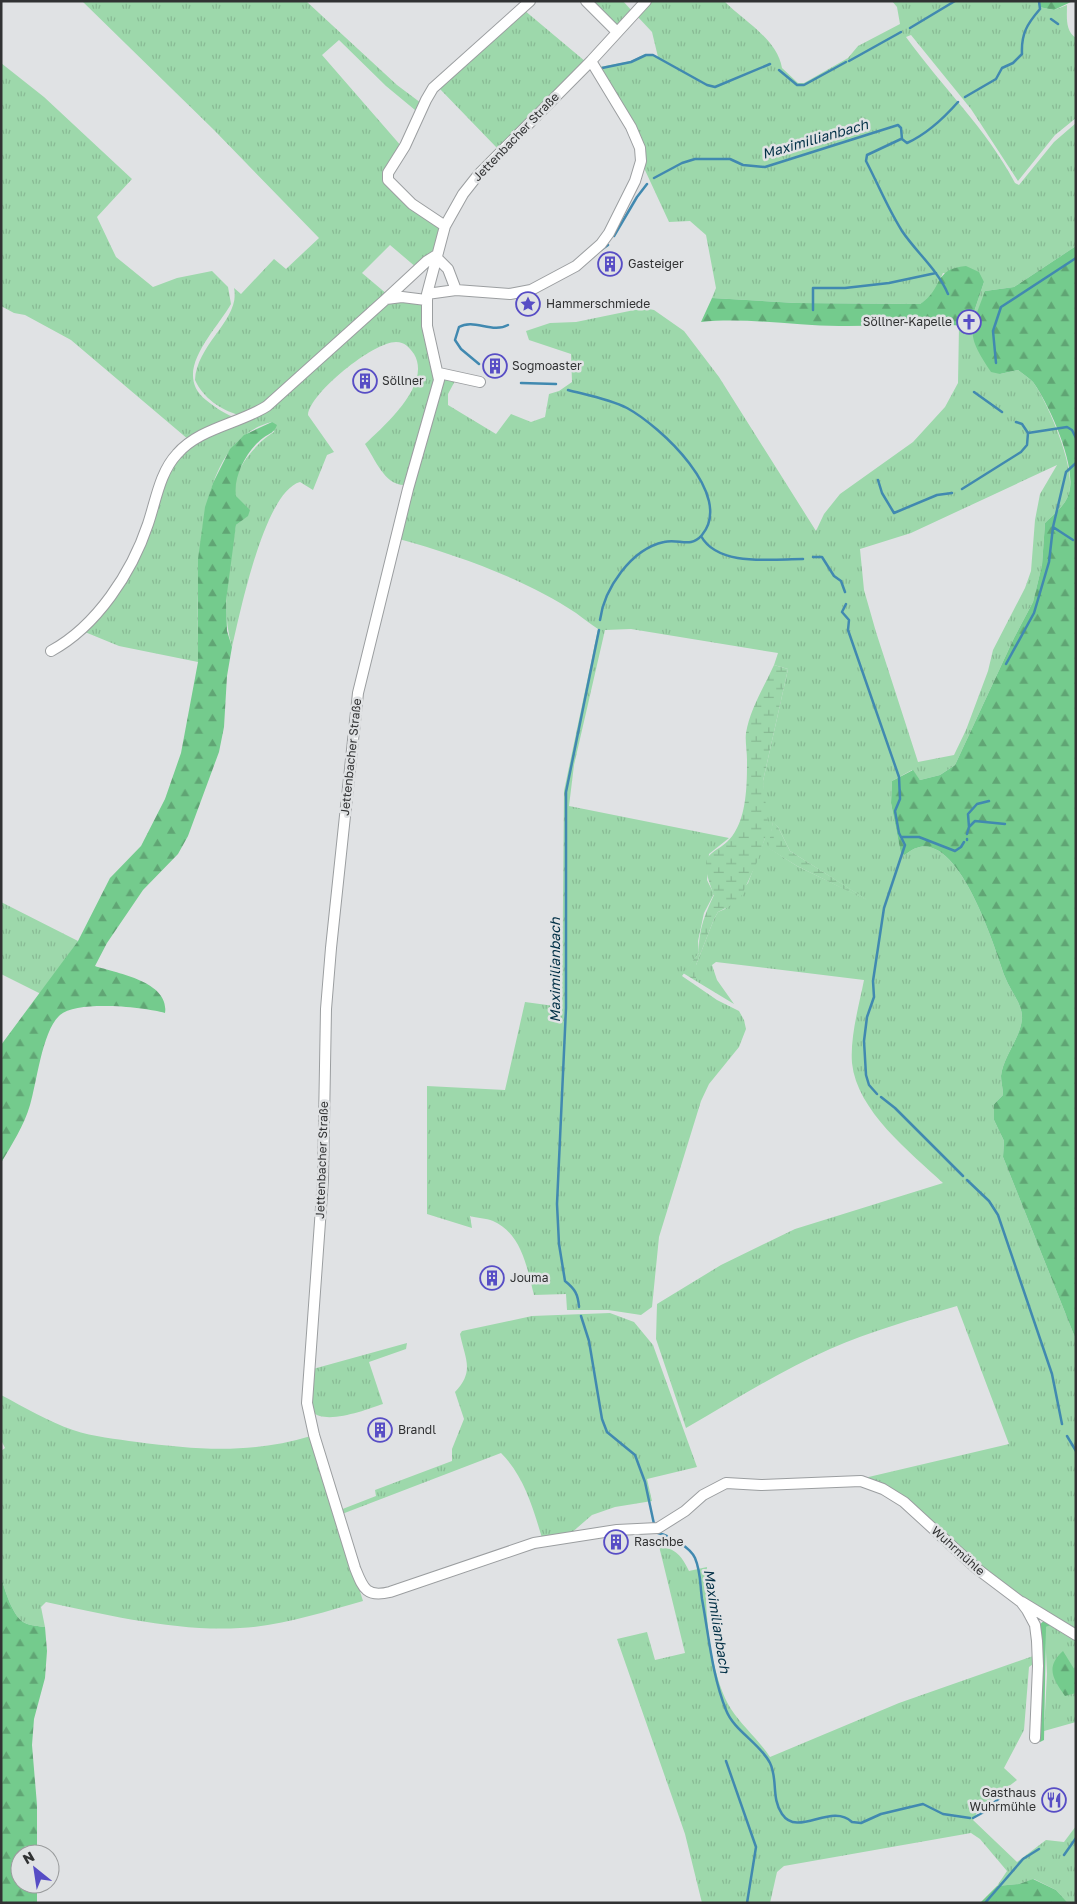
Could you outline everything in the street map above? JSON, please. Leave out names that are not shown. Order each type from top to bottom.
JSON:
[{"type":"street","points":[[445,226],[406,198],[388,180],[388,173],[405,146],[433,88],[530,1]]},
{"type":"street","points":[[586,1],[617,32]]},
{"type":"street","name":"Jettenbacher Straße","points":[[368,1592],[355,1568],[317,1445],[307,1403],[323,1180],[326,1008],[358,692],[408,489],[436,391],[439,373],[427,326],[426,297],[445,226],[463,194],[490,160],[591,61],[646,1]]},
{"type":"street","points":[[386,299],[426,297],[456,290],[510,294],[531,290],[576,266],[601,244],[610,233],[640,169],[640,155],[631,127],[591,61]]},
{"type":"street","points":[[51,651],[64,643],[112,597],[147,527],[165,472],[176,454],[196,439],[245,419],[267,406],[427,261],[436,256],[448,269],[456,290]]},
{"type":"street","points":[[439,373],[480,382]]},
{"type":"street","name":"Wuhrmühle","points":[[368,1592],[381,1594],[390,1592],[534,1543],[599,1532],[658,1528],[685,1511],[703,1495],[726,1483],[761,1485],[861,1482],[883,1489],[904,1502],[976,1568],[1021,1602],[1035,1625],[1038,1666],[1035,1738]]},
{"type":"street","points":[[1021,1602],[1049,1617],[1076,1636]]},
{"type":"street","points":[[1035,1625],[1040,1619],[1049,1617]]},
{"type":"green space","points":[[82,1],[306,1],[397,85],[421,103],[415,110],[386,86],[339,40],[322,55],[402,147],[386,171],[440,226],[436,247],[417,268],[390,245],[362,273],[388,295],[264,405],[239,415],[219,406],[208,398],[198,386],[195,380],[198,367],[203,354],[231,310],[234,288],[241,294],[274,259],[286,269],[319,238],[214,130]]},
{"type":"green space","points":[[591,1],[623,1],[632,11],[617,27]]},
{"type":"green space","points":[[651,1],[724,1],[767,39],[774,48],[782,68],[798,83],[804,83],[848,58],[858,46],[900,24],[897,7],[892,1],[1037,1],[1039,7],[1054,10],[1067,5],[1068,28],[1076,38],[1076,118],[1055,135],[1018,181],[971,109],[911,35],[906,37],[991,144],[1015,183],[1019,185],[1054,142],[1076,123],[1076,246],[1014,287],[985,291],[1000,374],[1018,370],[1033,382],[1039,392],[1053,420],[1065,452],[1070,482],[1069,493],[1056,513],[1045,523],[1042,565],[1033,602],[1014,638],[955,765],[940,775],[920,780],[912,770],[892,781],[891,803],[901,854],[905,855],[923,846],[940,852],[956,867],[970,889],[982,914],[1007,982],[1022,1013],[1021,1026],[1002,1069],[1003,1095],[994,1104],[994,1120],[1004,1141],[1003,1157],[1076,1340],[1076,1633],[1007,1589],[941,1531],[860,1479],[1009,1444],[957,1306],[877,1331],[830,1349],[775,1377],[686,1428],[656,1339],[657,1304],[721,1265],[795,1229],[943,1183],[901,1144],[874,1114],[856,1081],[852,1063],[852,1042],[864,980],[716,962],[712,965],[717,980],[734,1004],[696,981],[696,965],[714,919],[718,912],[725,909],[748,883],[765,838],[763,781],[788,669],[774,665],[778,653],[631,629],[605,630],[574,765],[569,806],[729,838],[709,854],[707,880],[714,894],[704,913],[698,941],[699,953],[682,976],[717,1000],[739,1011],[746,1029],[739,1047],[709,1084],[701,1101],[659,1237],[652,1307],[641,1315],[608,1310],[567,1310],[566,1294],[534,1295],[522,1253],[511,1234],[503,1227],[490,1220],[470,1216],[472,1228],[427,1214],[427,1086],[505,1090],[525,1002],[562,1007],[564,791],[598,629],[556,601],[513,579],[467,560],[399,539],[442,380],[445,378],[456,379],[448,394],[448,405],[496,434],[511,414],[531,422],[545,417],[549,394],[559,391],[572,382],[571,354],[529,340],[526,331],[550,323],[576,322],[644,308],[654,310],[684,331],[719,377],[816,531],[824,514],[840,494],[913,442],[945,407],[958,383],[959,326],[970,325],[966,323],[967,320],[971,321],[984,282],[943,273],[932,297],[920,304],[796,303],[712,298],[716,288],[706,235],[690,221],[669,222],[644,168],[643,150],[600,67],[631,61],[645,54],[658,57],[652,32],[637,16]],"holes":[[[1057,465],[1040,494],[1035,520],[1031,571],[1025,588],[993,650],[988,671],[966,730],[954,755],[918,762],[864,590],[860,549],[911,533]],[[773,822],[778,827],[790,851],[867,900],[797,866],[769,848]]]},
{"type":"green space","points":[[1037,1],[1073,1],[1054,10],[1039,7]]},
{"type":"green space","points":[[524,10],[586,62],[497,148],[439,88]]},
{"type":"green space","points":[[1,63],[44,97],[132,179],[97,217],[116,257],[153,287],[177,278],[212,271],[228,287],[231,304],[200,352],[195,364],[193,377],[196,389],[206,400],[221,411],[239,419],[189,440],[71,340],[25,315],[14,313],[1,306]]},
{"type":"green space","points":[[1076,246],[1076,1340],[1003,1157],[1004,1141],[994,1120],[994,1104],[1003,1095],[1002,1069],[1021,1026],[1022,1013],[1007,982],[982,914],[970,889],[956,867],[940,852],[923,846],[905,855],[901,854],[891,803],[892,781],[913,770],[920,780],[940,775],[955,765],[1014,638],[1033,602],[1042,565],[1045,523],[1056,513],[1069,493],[1069,467],[1065,452],[1054,420],[1039,392],[1033,382],[1018,370],[1000,374],[991,372],[977,349],[974,340],[973,324],[985,291],[1014,287]]},
{"type":"green space","points":[[966,266],[979,272],[984,282],[971,321],[967,320],[966,323],[970,325],[969,327],[936,324],[822,326],[752,321],[701,322],[712,298],[796,303],[920,304],[933,292],[943,275],[955,268]]},
{"type":"green space","points":[[393,300],[422,304],[436,376],[405,485],[398,484],[386,476],[365,444],[404,403],[412,391],[417,378],[418,366],[414,354],[407,345],[396,342],[373,350],[344,370],[319,394],[311,406],[308,415],[334,452],[327,455],[313,490],[300,482],[287,491],[275,507],[255,556],[232,647],[228,632],[226,602],[228,571],[236,525],[247,516],[236,496],[234,488],[236,478],[246,459],[267,436],[274,432],[272,422],[244,436],[224,459],[211,490],[203,525],[199,562],[198,662],[119,646],[80,630],[112,598],[164,480],[189,445],[251,418],[379,307]]},
{"type":"green space","points":[[272,422],[277,425],[276,428],[252,449],[242,464],[237,480],[236,496],[250,510],[248,516],[236,525],[226,601],[227,631],[232,647],[227,676],[224,727],[219,752],[188,836],[178,854],[143,890],[107,943],[95,966],[139,980],[150,986],[159,993],[164,1002],[165,1013],[127,1007],[95,1006],[69,1010],[60,1015],[44,1044],[33,1095],[27,1113],[1,1163],[1,1045],[78,941],[110,878],[141,846],[165,799],[181,753],[198,662],[198,559],[205,507],[213,483],[230,449],[244,435]]},
{"type":"green space","points":[[774,665],[788,669],[763,781],[768,823],[765,838],[758,860],[739,901],[718,912],[714,919],[696,965],[696,981],[683,973],[699,953],[703,923],[714,895],[708,878],[707,859],[731,838],[743,812],[747,760],[746,733],[754,707]]},
{"type":"green space","points":[[773,821],[790,851],[874,904],[797,866],[768,848]]},
{"type":"green space","points":[[1,902],[78,941],[41,994],[1,974]]},
{"type":"green space","points":[[610,1313],[634,1322],[653,1345],[697,1467],[647,1479],[652,1501],[615,1507],[592,1515],[570,1534],[542,1538],[522,1482],[501,1453],[342,1514],[340,1510],[376,1496],[375,1490],[452,1461],[452,1449],[464,1419],[455,1392],[465,1378],[467,1371],[460,1334],[462,1331],[532,1316]]},
{"type":"green space","points":[[407,1343],[406,1349],[369,1362],[383,1404],[357,1413],[336,1417],[319,1416],[312,1412],[313,1369]]},
{"type":"green space","points":[[1,1395],[64,1427],[97,1436],[137,1442],[225,1449],[267,1446],[311,1436],[363,1601],[302,1618],[271,1624],[255,1627],[217,1629],[168,1625],[46,1602],[41,1607],[45,1627],[25,1623],[13,1609],[1,1576],[1,1451],[5,1448],[1,1440]]},
{"type":"green space","points":[[659,1546],[670,1549],[678,1554],[689,1571],[707,1567],[707,1620],[713,1660],[718,1678],[731,1709],[770,1757],[899,1703],[1036,1655],[1036,1662],[1029,1667],[1024,1730],[1004,1768],[1017,1780],[979,1809],[973,1820],[1017,1862],[1046,1840],[1064,1842],[1076,1826],[1076,1903],[1068,1903],[1056,1890],[1034,1879],[1019,1884],[997,1886],[1007,1871],[980,1839],[971,1833],[784,1866],[777,1872],[770,1903],[702,1903],[685,1834],[617,1639],[647,1632],[655,1660],[685,1653]]},
{"type":"green space","points":[[1,1576],[10,1602],[21,1620],[30,1625],[45,1627],[47,1651],[45,1678],[34,1719],[32,1745],[37,1805],[37,1844],[10,1844],[10,1894],[37,1894],[37,1903],[1,1903]]},
{"type":"green space","points":[[1046,1619],[1076,1636],[1076,1642],[1051,1625],[1046,1627],[1044,1740],[1040,1742],[1037,1737],[1038,1626]]},
{"type":"green space","points":[[1050,1625],[1076,1642],[1076,1722],[1044,1731],[1047,1674],[1045,1631],[1046,1627]]},
{"type":"green space","points":[[1063,1651],[1076,1672],[1076,1693],[1065,1696],[1054,1679],[1053,1673],[1054,1662]]},
{"type":"green space","points":[[1033,1879],[1056,1890],[1068,1903],[980,1903],[997,1886],[1019,1884]]},
{"type":"waterway","points":[[910,28],[955,1]]},
{"type":"waterway","name":"Maximillianbach","points":[[965,97],[996,79],[1002,68],[1013,63],[1022,54],[1024,35],[1028,25],[1040,9],[1039,1]]},
{"type":"waterway","points":[[1051,19],[1058,24]]},
{"type":"waterway","points":[[849,61],[901,32]]},
{"type":"waterway","points":[[602,68],[631,62],[646,55],[653,55],[707,85],[715,87],[770,64]]},
{"type":"waterway","points":[[779,70],[797,85],[804,85],[846,62]]},
{"type":"waterway","name":"Maximillianbach","points":[[654,178],[682,163],[695,159],[730,159],[743,165],[765,167],[898,125],[901,128],[902,139],[907,143],[934,126],[958,102]]},
{"type":"waterway","points":[[901,139],[867,155],[866,161],[902,231],[939,277],[948,294]]},
{"type":"waterway","name":"Maximilianbach","points":[[614,236],[647,184]]},
{"type":"waterway","name":"Maximilianbach","points":[[601,250],[608,245]]},
{"type":"waterway","points":[[996,363],[993,331],[1001,307],[1076,258]]},
{"type":"waterway","points":[[813,310],[813,288],[845,288],[889,283],[936,273]]},
{"type":"waterway","name":"Maximilianbach","points":[[479,364],[461,349],[455,340],[459,327],[471,324],[496,328],[508,325]]},
{"type":"waterway","name":"Maximilianbach","points":[[521,383],[556,384]]},
{"type":"waterway","name":"Maximilianbach","points":[[568,390],[613,402],[641,417],[674,446],[689,463],[701,482],[709,501],[710,519],[702,535],[698,539],[689,542],[669,541],[652,546],[630,562],[613,584],[607,596],[600,620]]},
{"type":"waterway","points":[[974,392],[1002,412]]},
{"type":"waterway","points":[[1016,422],[1022,424],[1028,433],[1067,427],[1072,430],[1076,438]]},
{"type":"waterway","points":[[962,489],[1021,452],[1027,445],[1028,433]]},
{"type":"waterway","points":[[1006,664],[1034,613],[1049,562],[1053,527],[1066,472],[1076,463]]},
{"type":"waterway","points":[[878,480],[882,493],[894,513],[937,495],[952,493]]},
{"type":"waterway","points":[[1053,527],[1073,540]]},
{"type":"waterway","points":[[701,536],[709,546],[720,553],[733,557],[762,560],[803,559]]},
{"type":"waterway","points":[[813,557],[822,557],[834,576],[841,581],[845,592]]},
{"type":"waterway","points":[[846,604],[842,612],[849,620],[848,630],[899,777],[900,799],[895,811],[899,833],[905,845],[884,908],[873,981],[874,997],[867,1017],[864,1041],[866,1075],[869,1085],[877,1094]]},
{"type":"waterway","name":"Maximilianbach","points":[[579,1307],[575,1292],[565,1281],[559,1244],[557,1204],[566,1008],[566,792],[599,630]]},
{"type":"waterway","points":[[969,827],[968,814],[977,804],[989,801]]},
{"type":"waterway","points":[[967,834],[969,827],[975,821],[1005,824]]},
{"type":"waterway","points":[[901,837],[919,837],[955,851],[964,842]]},
{"type":"waterway","points":[[881,1097],[895,1108],[963,1176]]},
{"type":"waterway","points":[[967,1180],[989,1201],[998,1215],[1052,1374],[1062,1424]]},
{"type":"waterway","name":"Maximilianbach","points":[[581,1316],[589,1341],[602,1419],[607,1432],[635,1455],[645,1482],[654,1524]]},
{"type":"waterway","points":[[1067,1436],[1076,1451]]},
{"type":"waterway","name":"Maximilianbach","points":[[658,1533],[679,1542],[695,1558],[699,1573],[711,1656],[721,1697],[726,1710],[735,1724],[760,1749],[770,1763],[774,1775],[775,1795],[782,1814],[789,1820],[797,1823],[834,1816],[844,1817],[852,1822],[861,1823],[881,1814],[923,1804],[943,1814],[970,1818]]},
{"type":"waterway","points":[[726,1761],[756,1847],[747,1903]]},
{"type":"waterway","name":"Maximilianbach","points":[[973,1818],[982,1813],[1010,1789]]},
{"type":"waterway","points":[[1064,1855],[1076,1838]]},
{"type":"waterway","points":[[985,1903],[1023,1859],[1039,1849]]},
{"type":"place","name":"Gasteiger","points":[[610,264]]},
{"type":"place","name":"Hammerschmiede","points":[[528,304]]},
{"type":"place","name":"Söllner-Kapelle","points":[[969,322]]},
{"type":"place","name":"Sogmoaster","points":[[495,366]]},
{"type":"place","name":"Söllner","points":[[365,381]]},
{"type":"place","name":"Jouma","points":[[492,1278]]},
{"type":"place","name":"Brandl","points":[[380,1430]]},
{"type":"place","name":"Raschbe","points":[[616,1542]]},
{"type":"place","name":"Gasthaus Wuhrmühle","points":[[1054,1800]]}]
